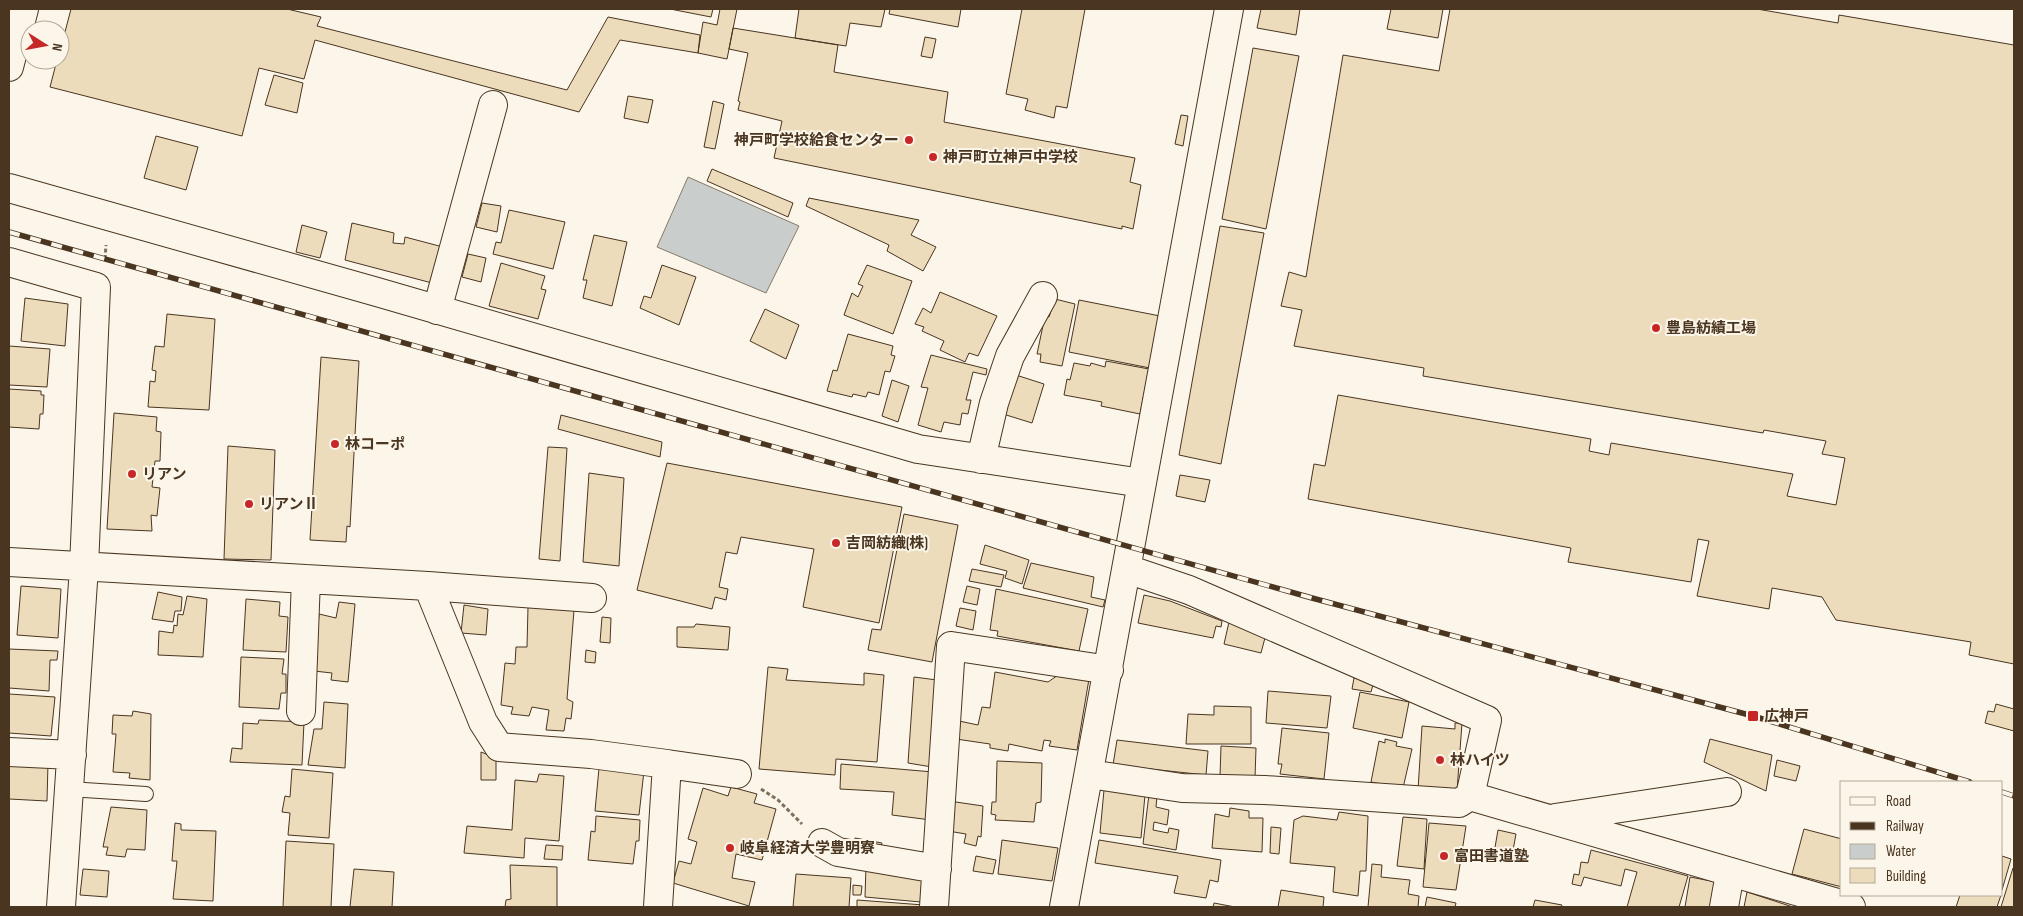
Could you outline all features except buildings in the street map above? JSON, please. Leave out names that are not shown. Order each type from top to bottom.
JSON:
[{"type":"street","points":[[1064,907],[1229,9]]},
{"type":"street","points":[[9,68],[18,15]]},
{"type":"street","points":[[437,310],[492,105]]},
{"type":"street","points":[[9,188],[918,448],[1142,484]]},
{"type":"street","points":[[9,262],[96,286],[84,567],[61,907]]},
{"type":"street","points":[[981,459],[994,403],[1010,356],[1043,296]]},
{"type":"street","points":[[9,562],[428,586],[592,598]]},
{"type":"street","points":[[1127,569],[1189,590],[1487,720],[1470,796]]},
{"type":"street","points":[[302,711],[306,579]]},
{"type":"street","points":[[428,586],[483,722],[499,747],[592,754],[737,774]]},
{"type":"street","points":[[934,907],[951,646],[1109,670]]},
{"type":"street","points":[[9,752],[72,755]]},
{"type":"street","points":[[658,907],[668,764]]},
{"type":"street","points":[[1089,774],[1182,788],[1266,790],[1459,802],[1470,796],[1850,907]]},
{"type":"street","points":[[1549,820],[1727,792]]},
{"type":"street","points":[[822,843],[838,852],[937,869]]},
{"type":"street","points":[[1724,907],[1730,873]]},
{"type":"lane","points":[[69,789],[146,794]]},
{"type":"path","points":[[96,286],[103,282],[108,217]]},
{"type":"path","points":[[737,774],[778,800],[822,843]]},
{"type":"water","points":[[688,177],[799,226],[766,293],[657,247]]},
{"type":"railway","points":[[9,232],[1312,598],[1753,716],[1967,781]]},
{"type":"railway","points":[[2003,792],[2014,796]]},
{"type":"place","name":"神戸町学校給食センター","points":[[909,140]]},
{"type":"place","name":"神戸町立神戸中学校","points":[[933,157]]},
{"type":"place","name":"豊島紡績工場","points":[[1656,328]]},
{"type":"place","name":"林コーポ","points":[[335,444]]},
{"type":"place","name":"リアン","points":[[132,474]]},
{"type":"place","name":"リアンⅡ","points":[[249,504]]},
{"type":"place","name":"吉岡紡織(株)","points":[[836,543]]},
{"type":"place","name":"広神戸","points":[[1753,716]]},
{"type":"place","name":"林ハイツ","points":[[1440,760]]},
{"type":"place","name":"岐阜経済大学豊明寮","points":[[730,848]]},
{"type":"place","name":"富田書道塾","points":[[1444,856]]}]
